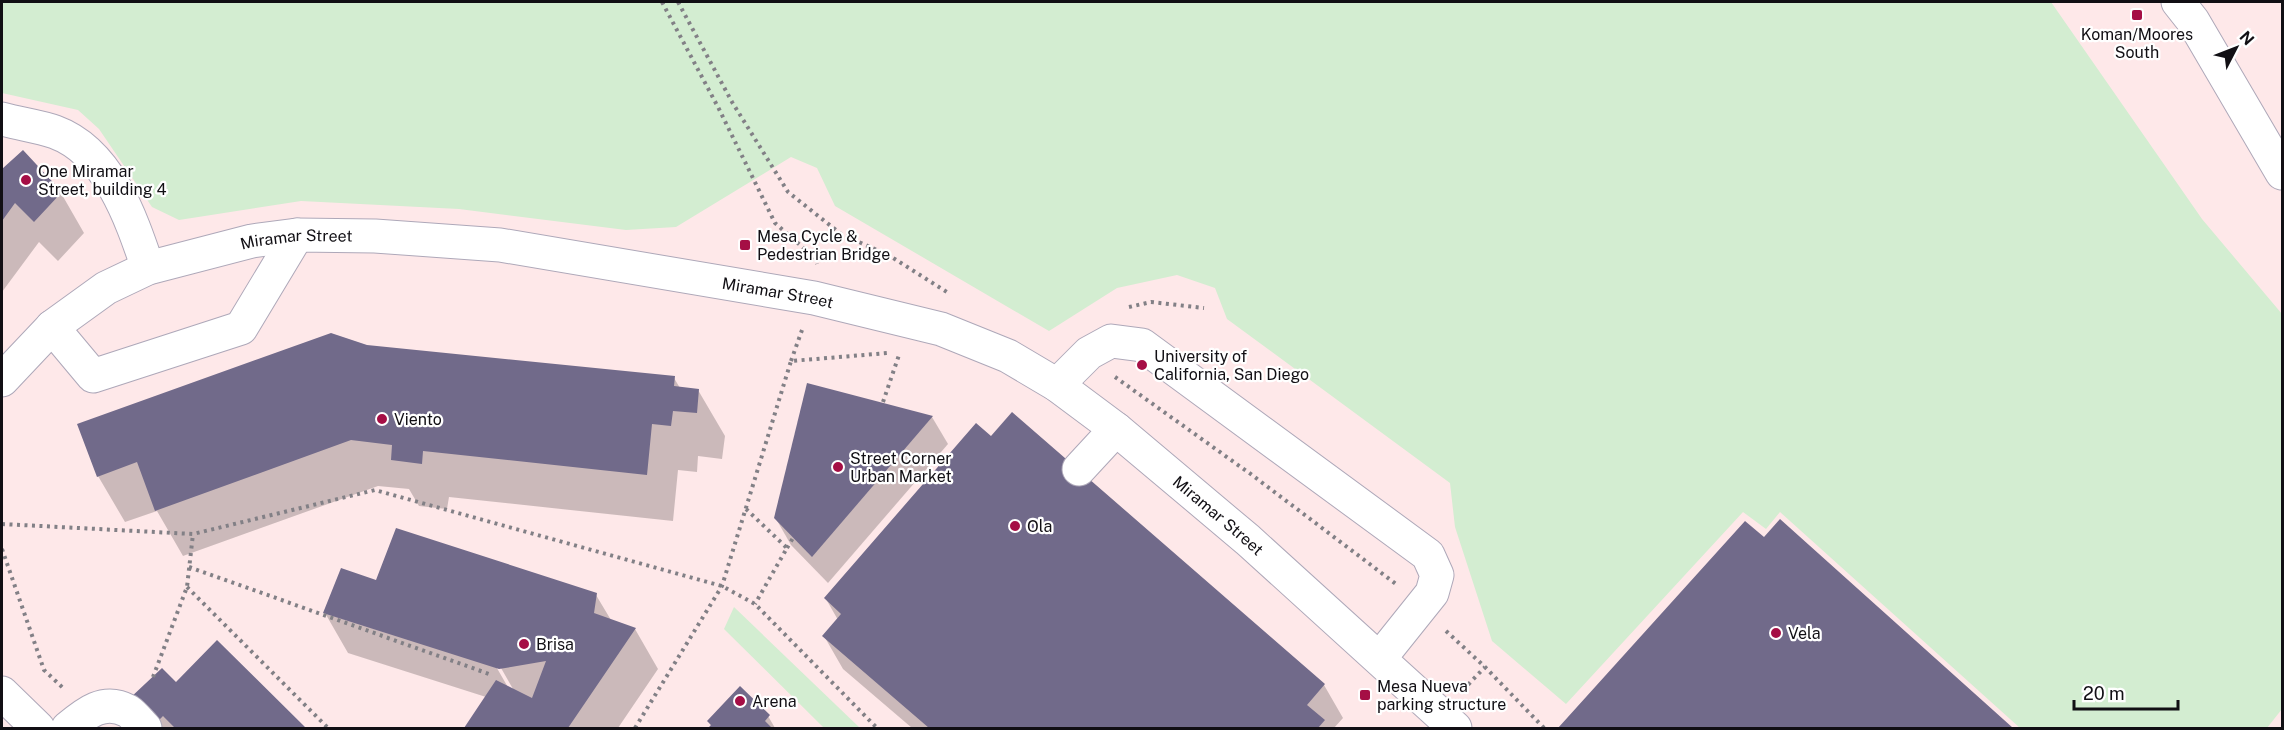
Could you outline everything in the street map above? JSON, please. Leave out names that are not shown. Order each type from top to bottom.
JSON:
[{"type":"street","points":[[2178,2],[2193,21],[2283,173]]},
{"type":"street","points":[[2,120],[56,132],[87,149],[106,173],[136,233],[148,268]]},
{"type":"street","points":[[52,327],[93,376],[242,328],[297,235]]},
{"type":"street","name":"Miramar Street","points":[[2,380],[52,327],[106,288],[148,268],[252,241],[297,235],[375,236],[500,245],[814,297],[940,329],[1008,356],[1058,385],[1116,429],[1248,540],[1380,658],[1455,729]]},
{"type":"street","points":[[1058,385],[1089,353],[1111,341],[1142,345],[1428,555],[1437,575],[1432,593],[1380,658]]},
{"type":"street","points":[[1078,469],[1116,429]]},
{"type":"street","points":[[2,693],[38,729]]},
{"type":"street","points":[[78,720],[106,705],[128,711],[145,729]]},
{"type":"path","points":[[662,2],[719,109],[775,223],[816,259],[819,268]]},
{"type":"path","points":[[678,2],[732,102],[788,192],[841,234],[890,256],[958,300]]},
{"type":"path","points":[[1123,309],[1151,302],[1204,308]]},
{"type":"path","points":[[635,729],[723,586],[802,329]]},
{"type":"path","points":[[791,361],[900,353],[906,349]]},
{"type":"path","points":[[883,402],[900,353]]},
{"type":"path","points":[[1111,374],[1389,577],[1402,591]]},
{"type":"path","points":[[2,524],[193,534],[375,490],[723,586],[755,604],[878,729]]},
{"type":"path","points":[[746,509],[787,548]]},
{"type":"path","points":[[153,677],[187,587],[193,534]]},
{"type":"path","points":[[755,604],[793,538]]},
{"type":"path","points":[[2,549],[44,669],[78,720]]},
{"type":"path","points":[[189,567],[492,675]]},
{"type":"path","points":[[187,587],[328,729]]},
{"type":"path","points":[[1443,628],[1485,667],[1544,729]]},
{"type":"path","points":[[1460,692],[1485,667]]},
{"type":"shaded area","name":"University of California, San Diego","points":[[2,2],[2282,2],[2282,728],[2,728]]},
{"type":"green space","points":[[2,2],[2051,2],[2202,219],[2282,314],[2282,709],[2267,728],[2020,728],[1780,512],[1766,529],[1743,512],[1566,704],[1492,641],[1455,527],[1450,483],[1227,319],[1215,288],[1177,275],[1117,288],[1049,331],[835,206],[817,168],[791,157],[676,227],[626,230],[459,209],[301,201],[179,220],[152,207],[99,129],[78,110],[2,93]]},
{"type":"green space","points":[[734,607],[860,728],[824,728],[724,629]]},
{"type":"building","name":"One Miramar Street, building 4","points":[[23,150],[62,192],[34,222],[15,203],[2,221],[2,169]]},
{"type":"building","name":"Viento","points":[[331,333],[367,345],[675,376],[674,386],[699,389],[697,413],[673,411],[671,426],[652,424],[647,475],[423,451],[422,464],[391,460],[392,445],[351,440],[155,511],[137,462],[97,477],[77,424]]},
{"type":"building","name":"Street Corner Urban Market","points":[[807,383],[933,416],[812,557],[774,518]]},
{"type":"building","name":"Ola","points":[[1012,412],[1325,684],[1307,705],[1325,720],[1318,728],[929,728],[822,636],[841,614],[824,598],[976,423],[991,436]]},
{"type":"building","name":"Vela","points":[[1780,519],[2013,728],[1558,728],[1745,521],[1764,537]]},
{"type":"building","name":"Brisa","points":[[396,528],[597,593],[594,613],[636,628],[568,728],[464,728],[496,680],[532,698],[546,661],[499,669],[323,613],[341,568],[376,580]]},
{"type":"building","points":[[217,640],[306,728],[175,728],[163,716],[154,725],[129,699],[162,668],[176,682]]},
{"type":"building","name":"Arena","points":[[740,686],[770,715],[765,721],[772,728],[708,728],[711,725],[707,721]]},
{"type":"place","name":"Koman/Moores South","points":[[2137,15]]},
{"type":"place","name":"One Miramar Street, building 4","points":[[26,180]]},
{"type":"place","name":"Mesa Cycle & Pedestrian Bridge","points":[[745,245]]},
{"type":"place","name":"University of California, San Diego","points":[[1142,365]]},
{"type":"place","name":"Viento","points":[[382,419]]},
{"type":"place","name":"Street Corner Urban Market","points":[[838,467]]},
{"type":"place","name":"Ola","points":[[1015,526]]},
{"type":"place","name":"Vela","points":[[1776,633]]},
{"type":"place","name":"Brisa","points":[[524,644]]},
{"type":"place","name":"Mesa Nueva parking structure","points":[[1365,695]]},
{"type":"place","name":"Arena","points":[[740,701]]}]
